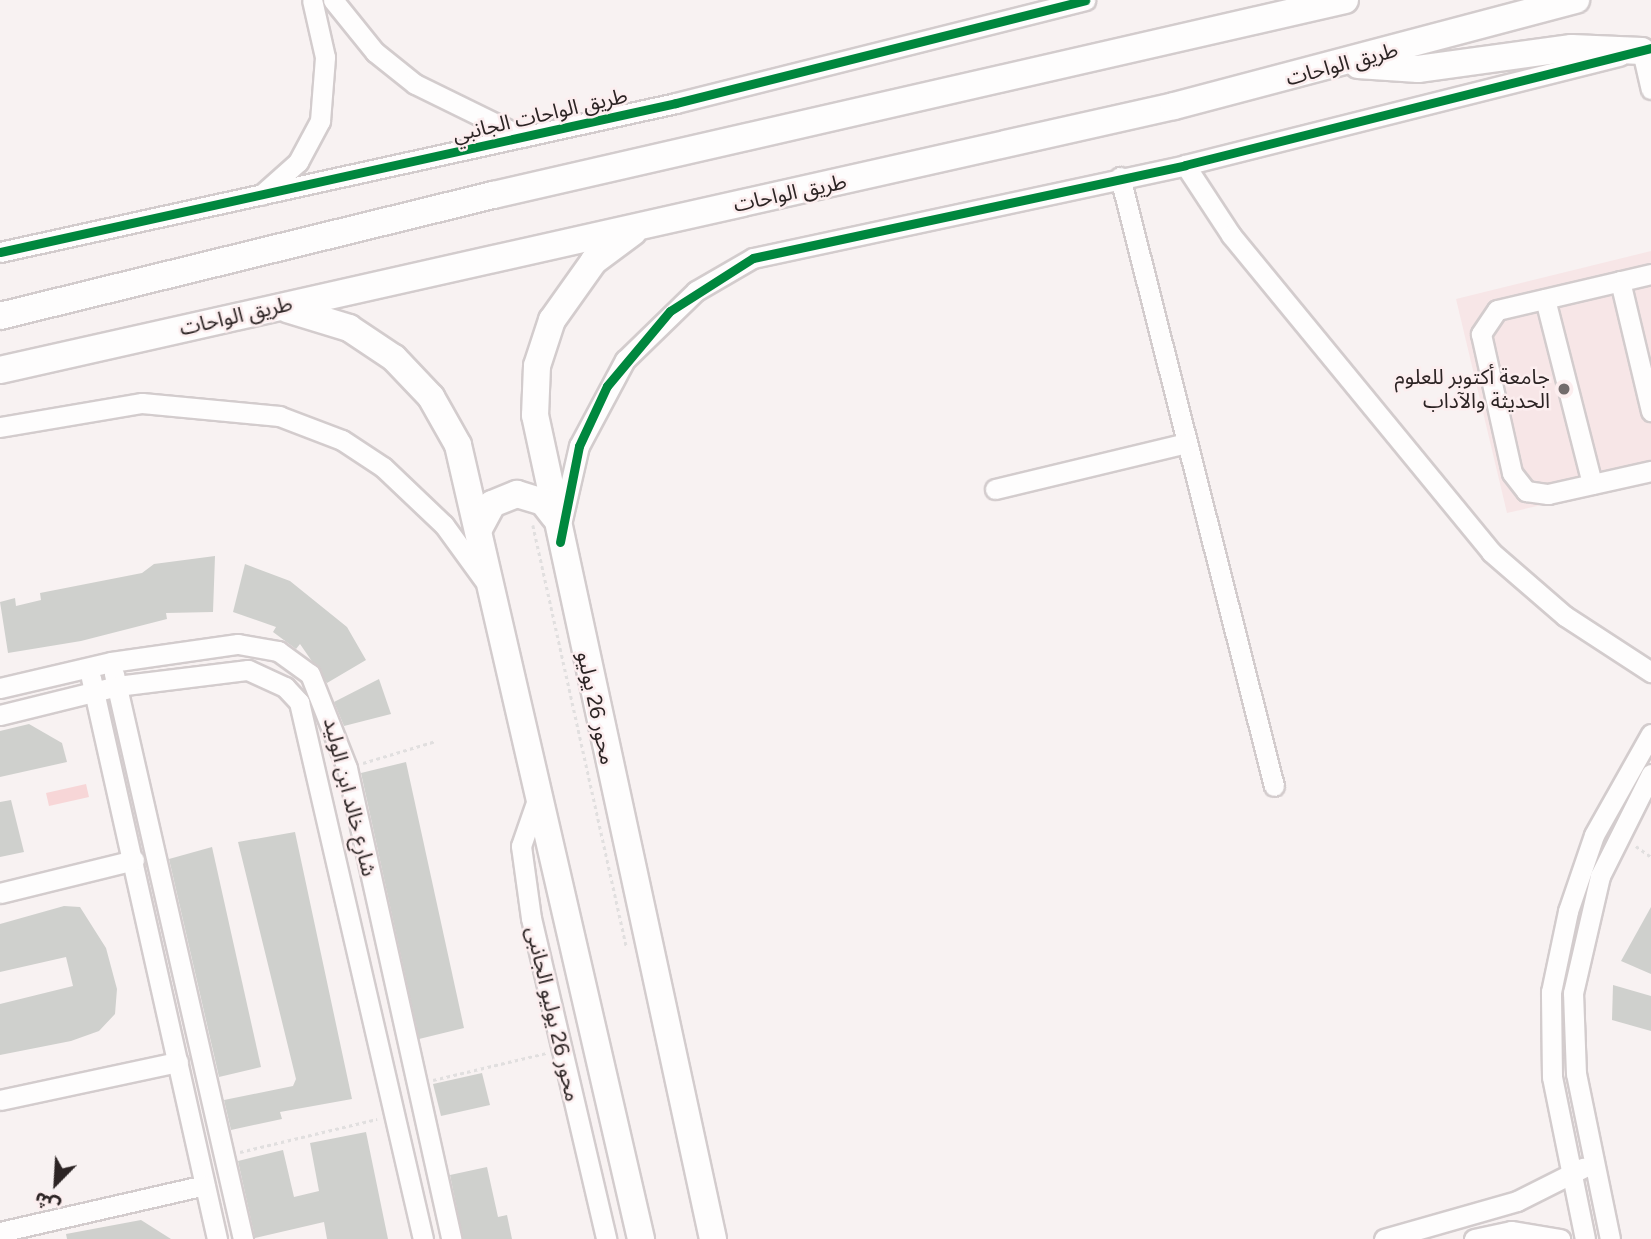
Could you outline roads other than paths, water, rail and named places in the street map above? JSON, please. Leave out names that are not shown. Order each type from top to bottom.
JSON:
[{"type":"highway","points":[[0,316],[493,195],[1345,0]]},
{"type":"highway","name":"طريق الواحات","points":[[0,370],[1345,64],[1576,0]]},
{"type":"highway","points":[[1345,64],[1418,69],[1572,48],[1646,50]]},
{"type":"highway","name":"محور 26 يوليو","points":[[655,221],[594,261],[563,299],[543,343],[535,415],[543,519],[560,542],[713,1239]]},
{"type":"highway","points":[[274,308],[349,328],[414,376],[458,445],[480,527],[541,790],[641,1239]]},
{"type":"highway","points":[[480,527],[492,504],[517,494],[544,502],[543,519]]},
{"type":"street","points":[[258,198],[298,162],[320,121],[325,65],[318,19],[312,0]]},
{"type":"street","name":"طريق الواحات الجانبي","points":[[0,252],[258,198],[523,137],[1085,0]]},
{"type":"street","points":[[318,19],[336,6],[415,84],[523,137]]},
{"type":"street","points":[[560,542],[579,446],[607,386],[647,334],[696,291],[753,258],[1185,165],[1646,50],[1651,89]]},
{"type":"street","points":[[1185,165],[1231,236],[1490,552],[1565,617],[1651,672]]},
{"type":"street","points":[[1120,177],[1274,786]]},
{"type":"street","points":[[1651,274],[1497,310],[1482,328],[1512,473],[1536,495],[1651,471]]},
{"type":"street","points":[[1620,281],[1651,411]]},
{"type":"street","points":[[1545,299],[1592,484]]},
{"type":"street","points":[[0,428],[73,411],[154,402],[246,409],[307,425],[360,450],[413,492],[496,599]]},
{"type":"street","points":[[995,489],[1187,443]]},
{"type":"street","name":"شارع خالد ابن الوليد","points":[[0,688],[111,662],[215,645],[278,651],[321,691],[347,768],[451,1239]]},
{"type":"street","points":[[111,662],[243,1239]]},
{"type":"street","points":[[89,667],[217,1239]]},
{"type":"street","name":"شارع خالد ابن الوليد","points":[[0,715],[94,691],[248,670],[285,687],[299,702],[395,1106],[423,1239]]},
{"type":"street","points":[[1585,1239],[1552,1077],[1557,951],[1594,835],[1651,734]]},
{"type":"street","points":[[1611,1239],[1594,1166],[1572,1034],[1577,954],[1600,876],[1651,774]]},
{"type":"street","name":"محور 26 يوليو الجانبى","points":[[541,790],[521,846],[561,1049],[606,1239]]},
{"type":"street","points":[[0,893],[134,860]]},
{"type":"street","points":[[0,1100],[178,1062]]},
{"type":"street","points":[[395,1106],[417,1087]]},
{"type":"street","points":[[1384,1239],[1423,1234],[1517,1201],[1572,1171],[1594,1166]]},
{"type":"street","points":[[0,1232],[205,1185]]},
{"type":"street","points":[[1474,1239],[1511,1231],[1560,1239]]},
{"type":"place","name":"جامعة أكتوبر للعلوم الحديثة والآداب","points":[[1564,389]]}]
